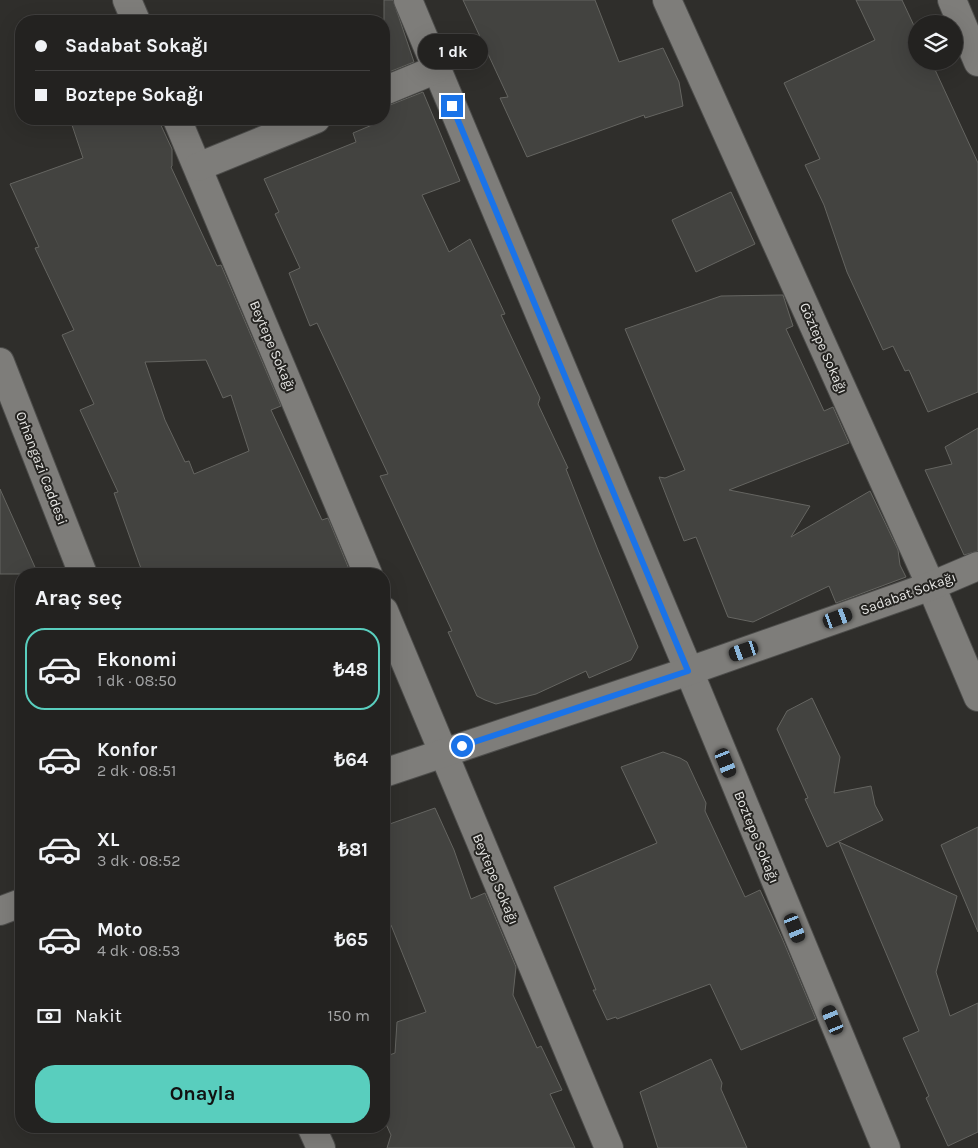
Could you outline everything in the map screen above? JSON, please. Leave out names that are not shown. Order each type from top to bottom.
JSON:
[{"type":"street","points":[[127,0],[133,15]]},
{"type":"street","name":"Boztepe Sokağı","points":[[408,0],[886,1148]]},
{"type":"street","name":"Göztepe Sokağı","points":[[667,0],[931,586],[978,697]]},
{"type":"street","points":[[952,0],[978,62]]},
{"type":"street","points":[[390,89],[437,69]]},
{"type":"street","name":"Beytepe Sokağı","points":[[180,125],[365,568]]},
{"type":"street","points":[[198,167],[301,125]]},
{"type":"street","name":"Orhangazi Caddesi","points":[[0,362],[81,568]]},
{"type":"street","name":"Sadabat Sokağı","points":[[390,771],[688,671],[931,586],[978,566]]},
{"type":"street","name":"Beytepe Sokağı","points":[[390,625],[609,1148]]},
{"type":"street","points":[[0,912],[15,906]]},
{"type":"street","points":[[314,1133],[321,1148]]},
{"type":"building","points":[[384,0],[393,0],[414,62],[390,72],[390,15],[384,15]]},
{"type":"building","points":[[463,0],[595,0],[619,62],[663,48],[679,82],[683,106],[645,118],[644,115],[527,157],[500,98],[508,97]]},
{"type":"building","points":[[856,0],[902,0],[909,15],[908,70],[935,70],[978,163],[978,392],[928,412],[909,370],[905,371],[893,346],[883,350],[847,272],[824,205],[805,165],[820,159],[784,83],[875,40]]},
{"type":"building","points":[[423,92],[460,181],[422,195],[449,252],[470,239],[505,314],[501,315],[540,398],[538,404],[568,468],[566,469],[638,647],[631,660],[589,678],[586,671],[536,694],[496,704],[477,696],[448,632],[452,631],[380,476],[388,474],[317,323],[310,326],[289,273],[300,268],[275,214],[279,212],[264,179],[356,142],[353,133],[372,125],[390,125],[390,105]]},
{"type":"building","points":[[72,125],[161,125],[172,149],[171,167],[217,266],[221,265],[281,406],[271,410],[322,520],[328,518],[349,568],[141,568],[114,493],[118,492],[80,410],[94,404],[62,335],[74,330],[35,248],[39,247],[10,184],[83,158]],"holes":[[[206,360],[223,398],[231,395],[249,451],[194,474],[189,461],[185,462],[165,420],[145,362]]]},
{"type":"building","points":[[731,192],[755,244],[696,272],[672,220]]},
{"type":"building","points":[[783,295],[793,326],[786,329],[824,411],[833,407],[849,443],[729,490],[810,506],[791,537],[870,491],[898,550],[900,565],[906,577],[836,603],[829,586],[753,622],[728,617],[696,537],[684,541],[659,477],[665,478],[685,470],[625,329],[721,296]]},
{"type":"building","points":[[978,428],[978,551],[964,555],[925,470],[952,464],[945,447]]},
{"type":"building","points":[[0,489],[35,568],[15,568],[15,574],[0,574]]},
{"type":"building","points":[[812,698],[840,757],[834,793],[871,786],[875,805],[883,820],[827,847],[805,799],[808,798],[777,729],[787,711]]},
{"type":"building","points":[[663,752],[687,762],[706,803],[705,811],[745,897],[760,890],[816,1019],[741,1050],[710,984],[617,1019],[616,1017],[607,1020],[593,990],[596,990],[554,887],[657,843],[621,767]]},
{"type":"building","points":[[435,808],[454,850],[471,899],[485,893],[516,967],[513,995],[537,1048],[541,1046],[562,1090],[550,1094],[575,1148],[387,1148],[391,1135],[390,1055],[395,1053],[397,1022],[426,1012],[390,926],[390,824]]},
{"type":"building","points":[[978,827],[978,932],[941,845]]},
{"type":"building","points":[[839,842],[957,896],[936,972],[950,1016],[978,1003],[978,1132],[948,1146],[926,1098],[929,1096],[903,1038],[919,1031]]},
{"type":"building","points":[[711,1059],[722,1083],[721,1089],[747,1148],[658,1148],[640,1092]]},
{"type":"route","points":[[452,106],[688,671],[462,746]]}]
